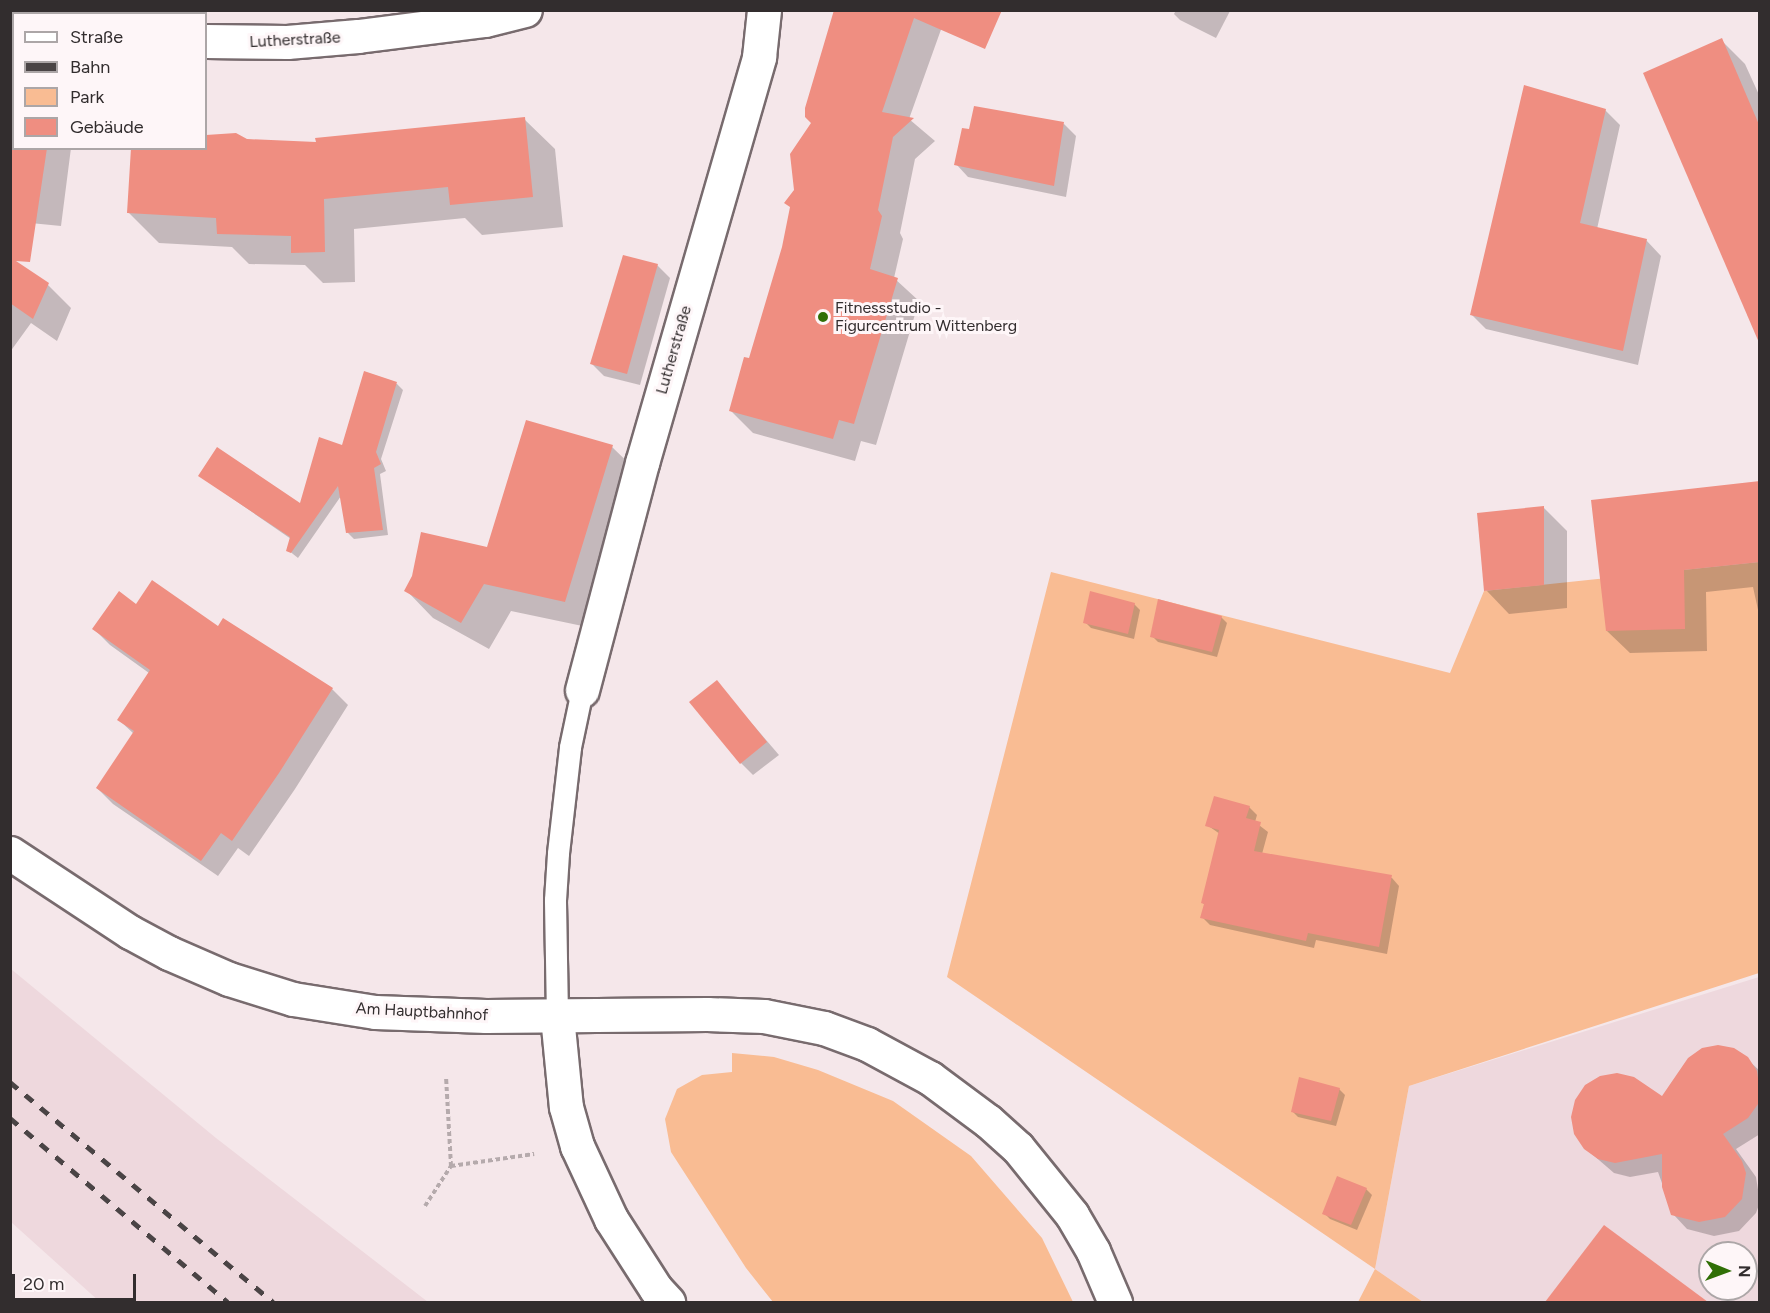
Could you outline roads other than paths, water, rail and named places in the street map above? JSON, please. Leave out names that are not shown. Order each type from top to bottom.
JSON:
[{"type":"street","name":"Lutherstraße","points":[[207,41],[287,42],[358,36],[485,20],[525,10]]},
{"type":"street","name":"Lutherstraße","points":[[582,690],[642,463],[759,57],[764,10]]},
{"type":"street","name":"Am Hauptbahnhof","points":[[10,853],[130,932],[169,953],[229,979],[326,1006],[375,1012],[557,1016],[707,1014],[764,1016],[824,1028],[899,1059],[956,1096],[1018,1148],[1072,1215],[1093,1251],[1115,1302]]},
{"type":"street","points":[[557,1016],[566,1107],[577,1146],[610,1219],[656,1289],[668,1302]]},
{"type":"lane","points":[[557,1016],[555,900],[558,853],[569,759],[582,690]]},
{"type":"railway","points":[[10,1082],[273,1302]]},
{"type":"railway","points":[[10,1118],[228,1302]]},
{"type":"place","name":"Fitnessstudio - Figurcentrum Wittenberg","points":[[823,317]]}]
